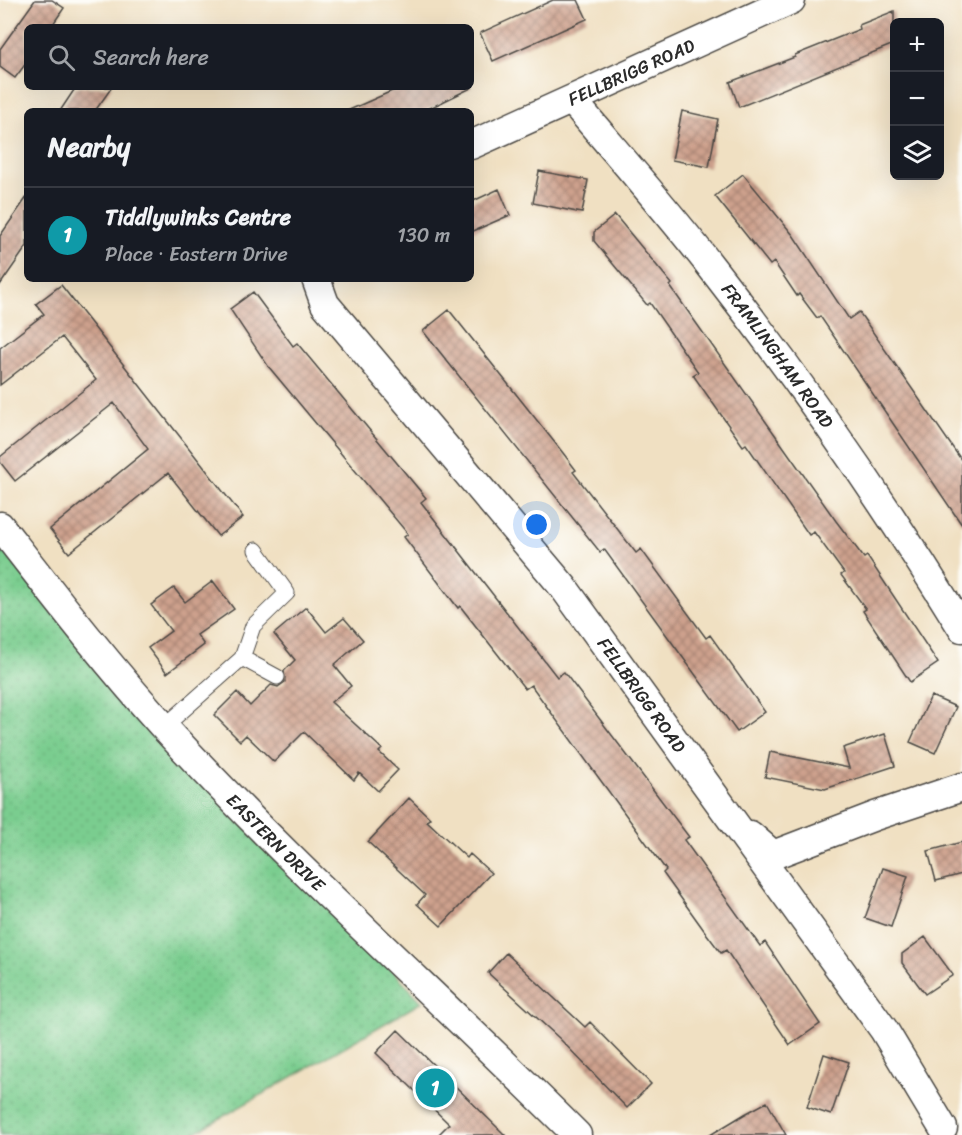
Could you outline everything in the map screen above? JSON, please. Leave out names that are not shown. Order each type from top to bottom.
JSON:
[{"type":"street","name":"FELLBRIGG ROAD","points":[[474,144],[791,0]]},
{"type":"street","name":"FRAMLINGHAM ROAD","points":[[572,100],[712,268],[759,330],[885,505],[962,628]]},
{"type":"street","name":"FELLBRIGG ROAD","points":[[317,282],[325,304],[564,588],[735,821],[884,1030],[944,1128]]},
{"type":"street","name":"EASTERN DRIVE","points":[[0,526],[82,631],[164,727],[396,960],[577,1135]]},
{"type":"street","points":[[735,821],[773,855],[875,816],[962,787]]},
{"type":"lane","points":[[164,727],[242,658],[253,626],[287,593],[256,550]]},
{"type":"lane","points":[[242,658],[277,677]]},
{"type":"green space","points":[[0,547],[422,1002],[191,1135],[0,1135]]},
{"type":"building","points":[[35,0],[52,0],[64,8],[53,24],[24,24],[24,66],[15,78],[0,67],[0,49]]},
{"type":"building","points":[[553,0],[578,0],[587,19],[493,61],[480,33]]},
{"type":"building","points":[[894,11],[894,18],[890,18],[890,46],[739,107],[730,82],[860,29],[859,25]]},
{"type":"building","points":[[74,90],[110,90],[97,108],[62,108]]},
{"type":"building","points":[[394,90],[467,90],[430,108],[354,108]]},
{"type":"building","points":[[682,111],[718,119],[709,167],[672,160]]},
{"type":"building","points":[[539,171],[588,180],[582,213],[533,203]]},
{"type":"building","points":[[743,174],[793,235],[849,319],[859,312],[962,461],[962,525],[820,316],[817,318],[799,294],[797,296],[774,262],[770,265],[715,196]]},
{"type":"building","points":[[499,189],[510,215],[474,231],[474,201]]},
{"type":"building","points":[[24,201],[24,250],[0,285],[0,236]]},
{"type":"building","points":[[615,215],[672,284],[670,286],[836,521],[864,558],[867,556],[938,663],[910,682],[863,611],[866,609],[841,575],[844,573],[814,532],[809,535],[746,444],[743,446],[693,375],[698,372],[650,303],[647,305],[594,241],[594,232]]},
{"type":"building","points":[[61,285],[243,517],[218,536],[168,473],[69,553],[50,529],[148,449],[114,403],[15,481],[0,462],[0,457],[96,380],[62,337],[0,385],[0,348],[44,314],[36,304]]},
{"type":"building","points":[[253,292],[293,346],[297,343],[426,498],[421,502],[557,677],[564,672],[689,837],[684,840],[760,946],[765,942],[820,1024],[790,1045],[726,950],[721,953],[706,933],[663,873],[666,870],[531,685],[525,689],[460,606],[458,608],[404,537],[408,534],[268,366],[230,309]]},
{"type":"building","points":[[449,310],[563,453],[576,470],[573,472],[636,553],[641,549],[706,638],[710,635],[765,712],[737,732],[604,549],[600,552],[423,331]]},
{"type":"building","points":[[213,581],[234,609],[197,635],[204,645],[167,673],[148,648],[171,631],[151,605],[174,588],[185,602]]},
{"type":"building","points":[[306,607],[326,632],[344,618],[363,640],[334,665],[351,686],[331,702],[382,749],[379,752],[398,770],[378,791],[359,773],[354,780],[304,732],[274,762],[246,735],[240,741],[214,715],[237,692],[250,706],[271,685],[278,687],[285,682],[284,671],[295,660],[274,634]]},
{"type":"building","points":[[931,696],[956,707],[935,753],[910,742]]},
{"type":"building","points":[[885,734],[895,766],[825,789],[765,777],[770,752],[849,768],[843,748]]},
{"type":"building","points":[[409,798],[430,818],[427,821],[467,858],[470,854],[491,873],[441,926],[417,904],[425,895],[368,842]]},
{"type":"building","points":[[962,842],[962,874],[936,881],[928,851]]},
{"type":"building","points":[[883,868],[908,876],[891,927],[865,918]]},
{"type":"building","points":[[925,937],[953,975],[925,994],[902,963],[902,954]]},
{"type":"building","points":[[506,953],[585,1027],[590,1022],[651,1084],[627,1108],[560,1039],[488,973]]},
{"type":"building","points":[[398,1030],[505,1135],[438,1135],[449,1124],[376,1053]]},
{"type":"building","points":[[824,1054],[849,1062],[831,1115],[807,1107]]},
{"type":"building","points":[[767,1102],[786,1135],[710,1135],[745,1114]]},
{"type":"place","name":"Tiddlywinks Centre","points":[[435,1088]]}]
